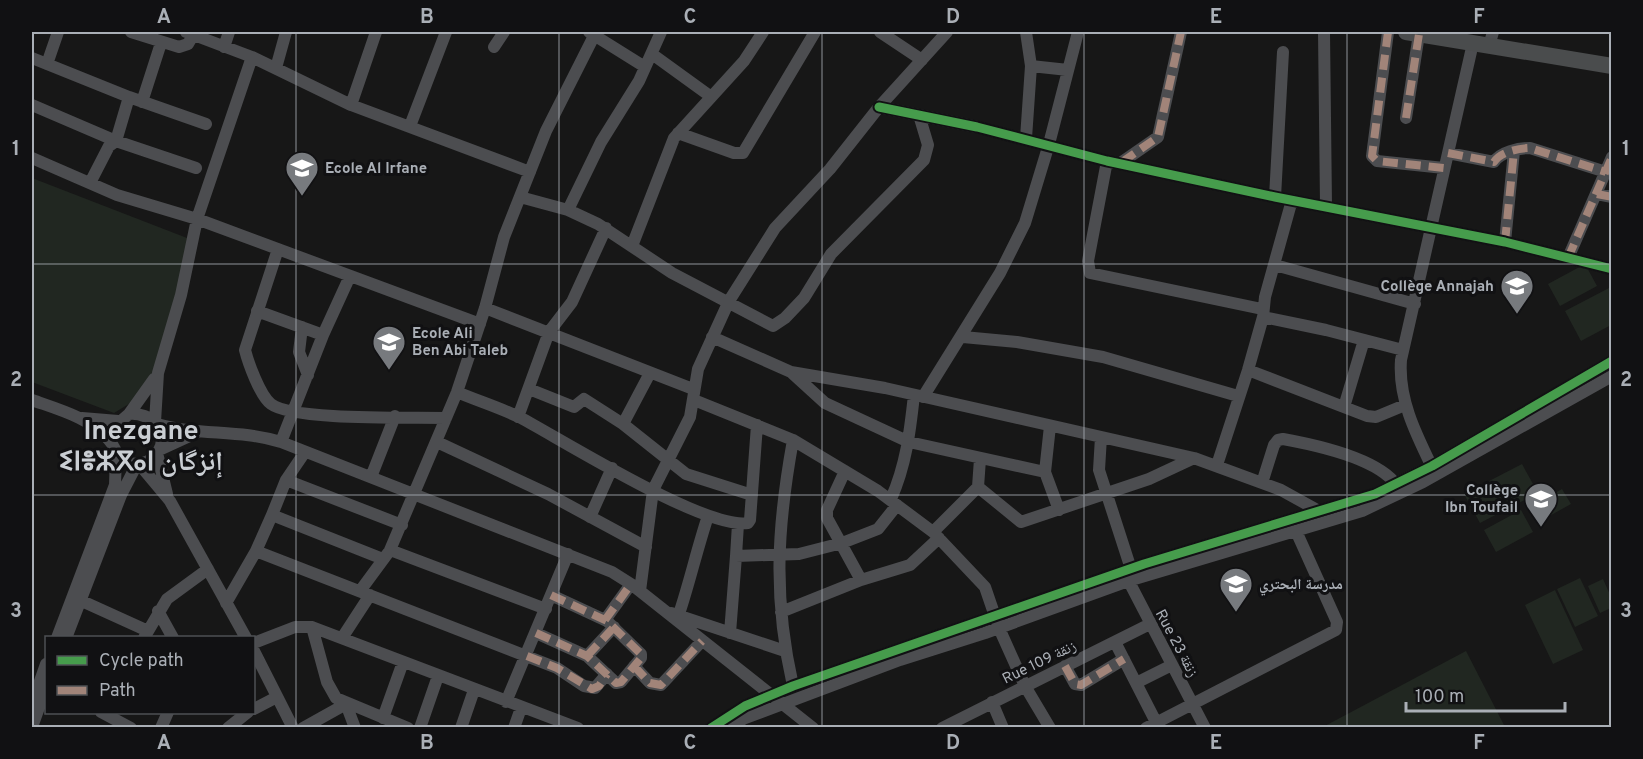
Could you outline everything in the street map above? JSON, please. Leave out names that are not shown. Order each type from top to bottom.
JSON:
[{"type":"street","points":[[47,64],[58,32]]},
{"type":"street","points":[[131,32],[179,48],[188,44],[192,33],[252,57],[351,105],[530,172]]},
{"type":"street","points":[[224,47],[229,32]]},
{"type":"street","points":[[276,68],[286,32]]},
{"type":"street","points":[[351,105],[376,32]]},
{"type":"street","points":[[410,126],[446,32]]},
{"type":"street","points":[[494,47],[504,32]]},
{"type":"street","points":[[568,210],[582,177],[645,67],[661,32]]},
{"type":"street","points":[[632,246],[671,145],[678,133],[744,62],[763,32]]},
{"type":"street","points":[[678,133],[734,153],[743,153],[815,32]]},
{"type":"street","points":[[880,32],[922,60]]},
{"type":"street","points":[[587,656],[635,587],[646,547],[653,490],[690,417],[698,369],[729,301],[775,228],[831,169],[879,107],[947,32]]},
{"type":"street","points":[[1026,32],[1031,66],[1026,138]]},
{"type":"street","points":[[736,556],[777,557],[842,543],[878,530],[894,502],[918,396],[963,337],[1000,273],[1025,223],[1049,144],[1078,32]]},
{"type":"street","points":[[1122,162],[1158,137],[1181,32]]},
{"type":"street","points":[[1324,32],[1326,205]]},
{"type":"street","points":[[1388,32],[1372,156],[1377,161],[1444,168]]},
{"type":"street","points":[[342,638],[416,495],[457,392],[485,308],[504,237],[560,100],[592,33],[645,67]]},
{"type":"street","points":[[1406,118],[1412,33],[1485,40],[1611,66]]},
{"type":"street","points":[[1434,470],[1405,405],[1400,376],[1402,350],[1433,228],[1448,153],[1485,40]]},
{"type":"street","points":[[142,102],[160,43]]},
{"type":"street","points":[[1275,197],[1283,52]]},
{"type":"street","points":[[652,54],[710,96]]},
{"type":"street","points":[[170,501],[158,452],[161,435],[156,423],[158,373],[181,295],[197,219],[252,57]]},
{"type":"street","points":[[32,58],[142,102],[206,124]]},
{"type":"street","points":[[1031,66],[1068,70]]},
{"type":"street","points":[[91,182],[109,146],[117,141],[129,97]]},
{"type":"street","points":[[32,105],[117,141],[196,168]]},
{"type":"street","points":[[879,107],[1026,138],[1107,161],[1122,162],[1275,197],[1326,205],[1505,242],[1611,269]]},
{"type":"street","points":[[520,197],[568,210],[606,228],[672,273],[773,326],[785,318],[804,298],[831,254],[924,160],[928,145],[919,115]]},
{"type":"street","points":[[1448,153],[1494,162],[1498,155],[1530,148],[1606,172]]},
{"type":"street","points":[[1505,242],[1514,151]]},
{"type":"street","points":[[1568,258],[1611,157]]},
{"type":"street","points":[[32,158],[117,195],[197,219],[480,324]]},
{"type":"street","points":[[1107,161],[1088,261],[1090,273],[1262,313],[1402,350]]},
{"type":"street","points":[[1597,194],[1611,197]]},
{"type":"street","points":[[1217,465],[1248,370],[1292,200]]},
{"type":"street","points":[[518,417],[549,332],[572,302],[606,228]]},
{"type":"street","points":[[278,249],[245,343],[247,357],[264,397],[270,404],[294,413],[446,418]]},
{"type":"street","points":[[1275,265],[1415,304]]},
{"type":"street","points":[[280,442],[294,413],[323,335],[350,276]]},
{"type":"street","points":[[485,308],[650,373],[793,440],[894,502],[936,535],[985,587],[1025,686],[1050,728]]},
{"type":"street","points":[[257,311],[323,335]]},
{"type":"street","points":[[302,327],[298,352],[308,375]]},
{"type":"street","points":[[712,337],[791,372],[918,396],[1194,458],[1281,490],[1319,511]]},
{"type":"street","points":[[963,337],[1017,342],[1103,357],[1239,396]]},
{"type":"street","points":[[1344,407],[1364,340]]},
{"type":"street","points":[[1434,470],[1611,361]]},
{"type":"street","points":[[1248,370],[1302,393],[1376,417],[1405,405]]},
{"type":"street","points":[[791,372],[825,403],[909,442],[1045,472]]},
{"type":"street","points":[[111,441],[124,417],[158,373]]},
{"type":"street","points":[[623,424],[650,373]]},
{"type":"street","points":[[1127,574],[1296,531],[1362,511],[1399,488],[1611,376]]},
{"type":"street","points":[[529,389],[574,407],[584,399],[623,424],[693,477],[752,495]]},
{"type":"street","points":[[457,392],[518,417],[653,490],[708,516],[738,524],[749,522],[757,425]]},
{"type":"street","points":[[32,400],[75,416],[111,441],[116,454],[115,485],[76,598],[66,636]]},
{"type":"street","points":[[75,416],[148,416],[156,423],[200,432],[241,433],[280,442],[612,572],[673,613],[702,640],[813,728]]},
{"type":"street","points":[[371,477],[395,416]]},
{"type":"street","points":[[1050,426],[1045,472],[1059,510]]},
{"type":"street","points":[[58,636],[121,495],[138,464],[200,432]]},
{"type":"street","name":"Rue 23 زنقة","points":[[1101,437],[1098,463],[1108,494],[1127,574],[1150,624],[1205,728]]},
{"type":"street","points":[[1262,483],[1274,445],[1278,440],[1283,439],[1348,455],[1387,474],[1399,488]]},
{"type":"street","points":[[793,440],[785,482],[777,557],[785,651],[793,686]]},
{"type":"street","points":[[437,442],[591,517],[646,547]]},
{"type":"street","points":[[226,603],[256,550],[286,480],[305,452]]},
{"type":"street","points":[[116,454],[126,461],[138,464],[170,501],[245,636]]},
{"type":"street","points":[[978,487],[1018,521],[1108,494],[1149,479],[1194,458]]},
{"type":"street","points":[[781,612],[861,580],[910,565],[978,487],[980,459]]},
{"type":"street","points":[[591,517],[612,468]]},
{"type":"street","points":[[845,471],[827,514],[828,521],[861,580]]},
{"type":"street","points":[[286,480],[402,525]]},
{"type":"street","points":[[728,728],[742,719],[786,707],[900,660],[1127,574],[1319,511],[1399,488]]},
{"type":"street","points":[[272,515],[546,609]]},
{"type":"street","points":[[673,613],[693,575],[693,562],[708,516]]},
{"type":"street","points":[[730,633],[738,524]]},
{"type":"street","points":[[1115,642],[1154,726],[1191,703],[1336,630],[1337,622],[1296,531]]},
{"type":"street","points":[[256,550],[557,668],[592,689],[599,686],[607,674]]},
{"type":"street","points":[[506,702],[527,656],[567,554]]},
{"type":"street","points":[[76,598],[146,634],[167,599],[208,569]]},
{"type":"street","points":[[536,633],[587,656],[613,682],[619,683],[641,660],[641,654],[610,624],[551,595]]},
{"type":"street","points":[[158,611],[172,636]]},
{"type":"street","points":[[673,613],[785,651]]},
{"type":"street","points":[[711,728],[728,714],[771,694],[998,622]]},
{"type":"street","name":"Rue 109 زنقة","points":[[942,728],[1150,624]]},
{"type":"street","points":[[255,649],[295,627],[312,627],[578,728]]},
{"type":"street","points":[[312,627],[327,682],[336,698],[408,728]]},
{"type":"street","points":[[634,666],[650,683],[661,685],[702,640]]},
{"type":"street","points":[[255,652],[293,728]]},
{"type":"street","points":[[1065,666],[1075,684],[1081,685],[1124,659]]},
{"type":"street","points":[[383,718],[404,662]]},
{"type":"street","points":[[1136,683],[1172,665]]},
{"type":"street","points":[[420,728],[438,676]]},
{"type":"street","points":[[32,704],[44,685]]},
{"type":"street","points":[[32,723],[44,685]]},
{"type":"street","points":[[461,728],[474,690]]},
{"type":"street","points":[[255,708],[277,697]]},
{"type":"street","points":[[992,702],[1003,728]]},
{"type":"street","points":[[303,728],[346,704]]},
{"type":"street","points":[[346,704],[355,728]]},
{"type":"street","points":[[786,707],[793,728]]},
{"type":"street","points":[[514,728],[521,708]]},
{"type":"street","points":[[106,714],[131,728]]},
{"type":"street","points":[[161,728],[167,714]]},
{"type":"street","points":[[228,728],[246,714]]},
{"type":"shaded area","points":[[32,178],[187,238],[182,291],[145,394],[114,413],[32,382]]},
{"type":"shaded area","points":[[1585,264],[1597,286],[1560,306],[1548,284]]},
{"type":"shaded area","points":[[1611,287],[1611,325],[1581,341],[1565,311]]},
{"type":"shaded area","points":[[1522,464],[1538,493],[1480,523],[1464,494]]},
{"type":"shaded area","points":[[1562,489],[1571,504],[1544,519],[1536,504]]},
{"type":"shaded area","points":[[1521,510],[1533,532],[1496,552],[1484,530]]},
{"type":"shaded area","points":[[1580,578],[1598,616],[1575,627],[1557,589]]},
{"type":"shaded area","points":[[1603,579],[1611,597],[1611,608],[1600,613],[1588,586]]},
{"type":"shaded area","points":[[1555,590],[1583,650],[1553,664],[1525,605]]},
{"type":"shaded area","points":[[1466,651],[1505,727],[1323,727]]},
{"type":"marked path","points":[[1122,162],[1158,137],[1181,32]]},
{"type":"marked path","points":[[1388,32],[1372,156],[1377,161],[1444,168]]},
{"type":"marked path","points":[[1406,118],[1419,34]]},
{"type":"marked path","points":[[1448,153],[1494,162],[1505,153],[1530,148],[1606,172]]},
{"type":"marked path","points":[[1505,242],[1514,151]]},
{"type":"marked path","points":[[1568,258],[1612,157]]},
{"type":"marked path","points":[[1597,194],[1612,197]]},
{"type":"marked path","points":[[605,620],[631,584]]},
{"type":"marked path","points":[[536,633],[587,656],[616,683],[621,682],[641,658],[641,654],[607,621],[551,595]]},
{"type":"marked path","points":[[587,656],[614,627]]},
{"type":"marked path","points":[[634,666],[650,683],[661,685],[702,641]]},
{"type":"marked path","points":[[527,656],[557,668],[592,689],[599,686],[607,674]]},
{"type":"marked path","points":[[1065,666],[1075,684],[1081,685],[1124,659]]},
{"type":"cycle path","points":[[879,107],[977,127],[1107,161],[1505,242],[1612,269]]},
{"type":"cycle path","points":[[711,728],[745,706],[793,686],[1144,564],[1375,494],[1432,466],[1612,361]]},
{"type":"place","name":"Ecole Al Irfane","points":[[302,197]]},
{"type":"place","name":"Collège Annajah","points":[[1517,315]]},
{"type":"place","name":"Ecole Ali Ben Abi Taleb","points":[[389,371]]},
{"type":"place","name":"Collège Ibn Toufail","points":[[1541,528]]},
{"type":"place","name":"مدرسة البحتري","points":[[1236,613]]},
{"type":"district","name":"Inezgane ⵉⵏⴻⵣⴳⴰⵏ إنزگان","points":[[141,446]]}]
